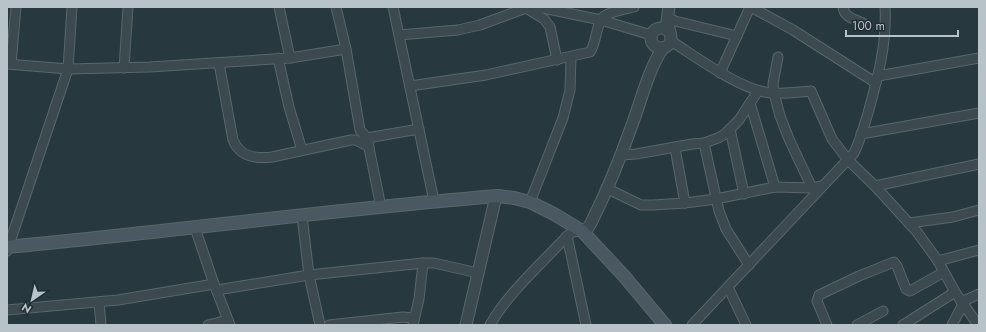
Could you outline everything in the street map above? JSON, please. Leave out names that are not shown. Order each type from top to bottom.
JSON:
[{"type":"main road","points":[[7,249],[434,201],[496,196],[514,198],[530,202],[554,214],[582,231],[624,276],[664,325]]},
{"type":"street","points":[[16,7],[9,64],[68,68],[124,68],[290,58],[346,49]]},
{"type":"street","points":[[7,249],[68,68],[72,7]]},
{"type":"street","points":[[124,68],[128,7]]},
{"type":"street","points":[[279,7],[290,58]]},
{"type":"street","points":[[336,7],[346,49],[360,130],[367,138],[381,207]]},
{"type":"street","points":[[393,7],[434,201]]},
{"type":"street","points":[[399,35],[458,30],[480,25],[526,7],[603,14],[661,38],[720,72],[758,90],[774,93],[812,91],[832,138],[848,160],[875,186],[909,223],[938,262],[955,292],[978,325]]},
{"type":"street","points":[[526,7],[548,23],[557,60]]},
{"type":"street","points":[[603,14],[634,7]]},
{"type":"street","points":[[720,72],[750,7],[794,30],[877,79],[979,58]]},
{"type":"street","points":[[843,7],[846,15],[863,23]]},
{"type":"street","points":[[692,325],[854,153],[877,79],[884,46],[886,24],[885,7]]},
{"type":"street","points":[[668,12],[675,21],[737,36]]},
{"type":"street","points":[[490,325],[495,315],[567,236],[573,232],[582,231],[588,228],[591,224],[622,155],[654,63],[668,12]]},
{"type":"street","points":[[410,86],[486,75],[590,52],[593,48],[603,14]]},
{"type":"street","points":[[778,56],[773,84],[774,93],[780,116],[789,139],[812,188]]},
{"type":"street","points":[[530,202],[563,118],[570,90],[571,57]]},
{"type":"street","points":[[278,58],[289,107],[302,150]]},
{"type":"street","points":[[220,63],[233,140],[238,150],[244,154],[263,158],[351,140],[356,140],[369,147]]},
{"type":"street","points":[[622,155],[675,148],[692,144],[704,144],[718,138],[739,120],[758,90]]},
{"type":"street","points":[[750,103],[775,187]]},
{"type":"street","points":[[861,134],[979,113]]},
{"type":"street","points":[[367,138],[419,129]]},
{"type":"street","points":[[730,129],[744,194]]},
{"type":"street","points":[[704,144],[716,199],[726,229],[748,265]]},
{"type":"street","points":[[675,148],[685,203]]},
{"type":"street","points":[[875,186],[979,164]]},
{"type":"street","points":[[608,189],[641,205],[685,203],[716,199],[775,187],[812,188],[822,186]]},
{"type":"street","points":[[466,325],[496,196]]},
{"type":"street","points":[[909,223],[953,217],[979,210]]},
{"type":"street","points":[[302,216],[309,275],[320,325]]},
{"type":"street","points":[[195,228],[229,323],[208,325]]},
{"type":"street","points":[[567,236],[586,325]]},
{"type":"street","points":[[938,262],[979,250]]},
{"type":"street","points":[[827,325],[818,304],[817,297],[859,276],[894,262],[906,289],[910,291],[944,272]]},
{"type":"street","points":[[7,310],[99,302],[309,275],[422,263],[434,263],[478,273]]},
{"type":"street","points":[[329,325],[403,317],[413,321],[418,298],[422,263]]},
{"type":"street","points":[[728,287],[746,325]]},
{"type":"street","points":[[903,325],[955,292]]},
{"type":"street","points":[[952,325],[962,303],[979,294]]},
{"type":"street","points":[[99,302],[101,325]]},
{"type":"street","points":[[857,325],[884,311]]}]
